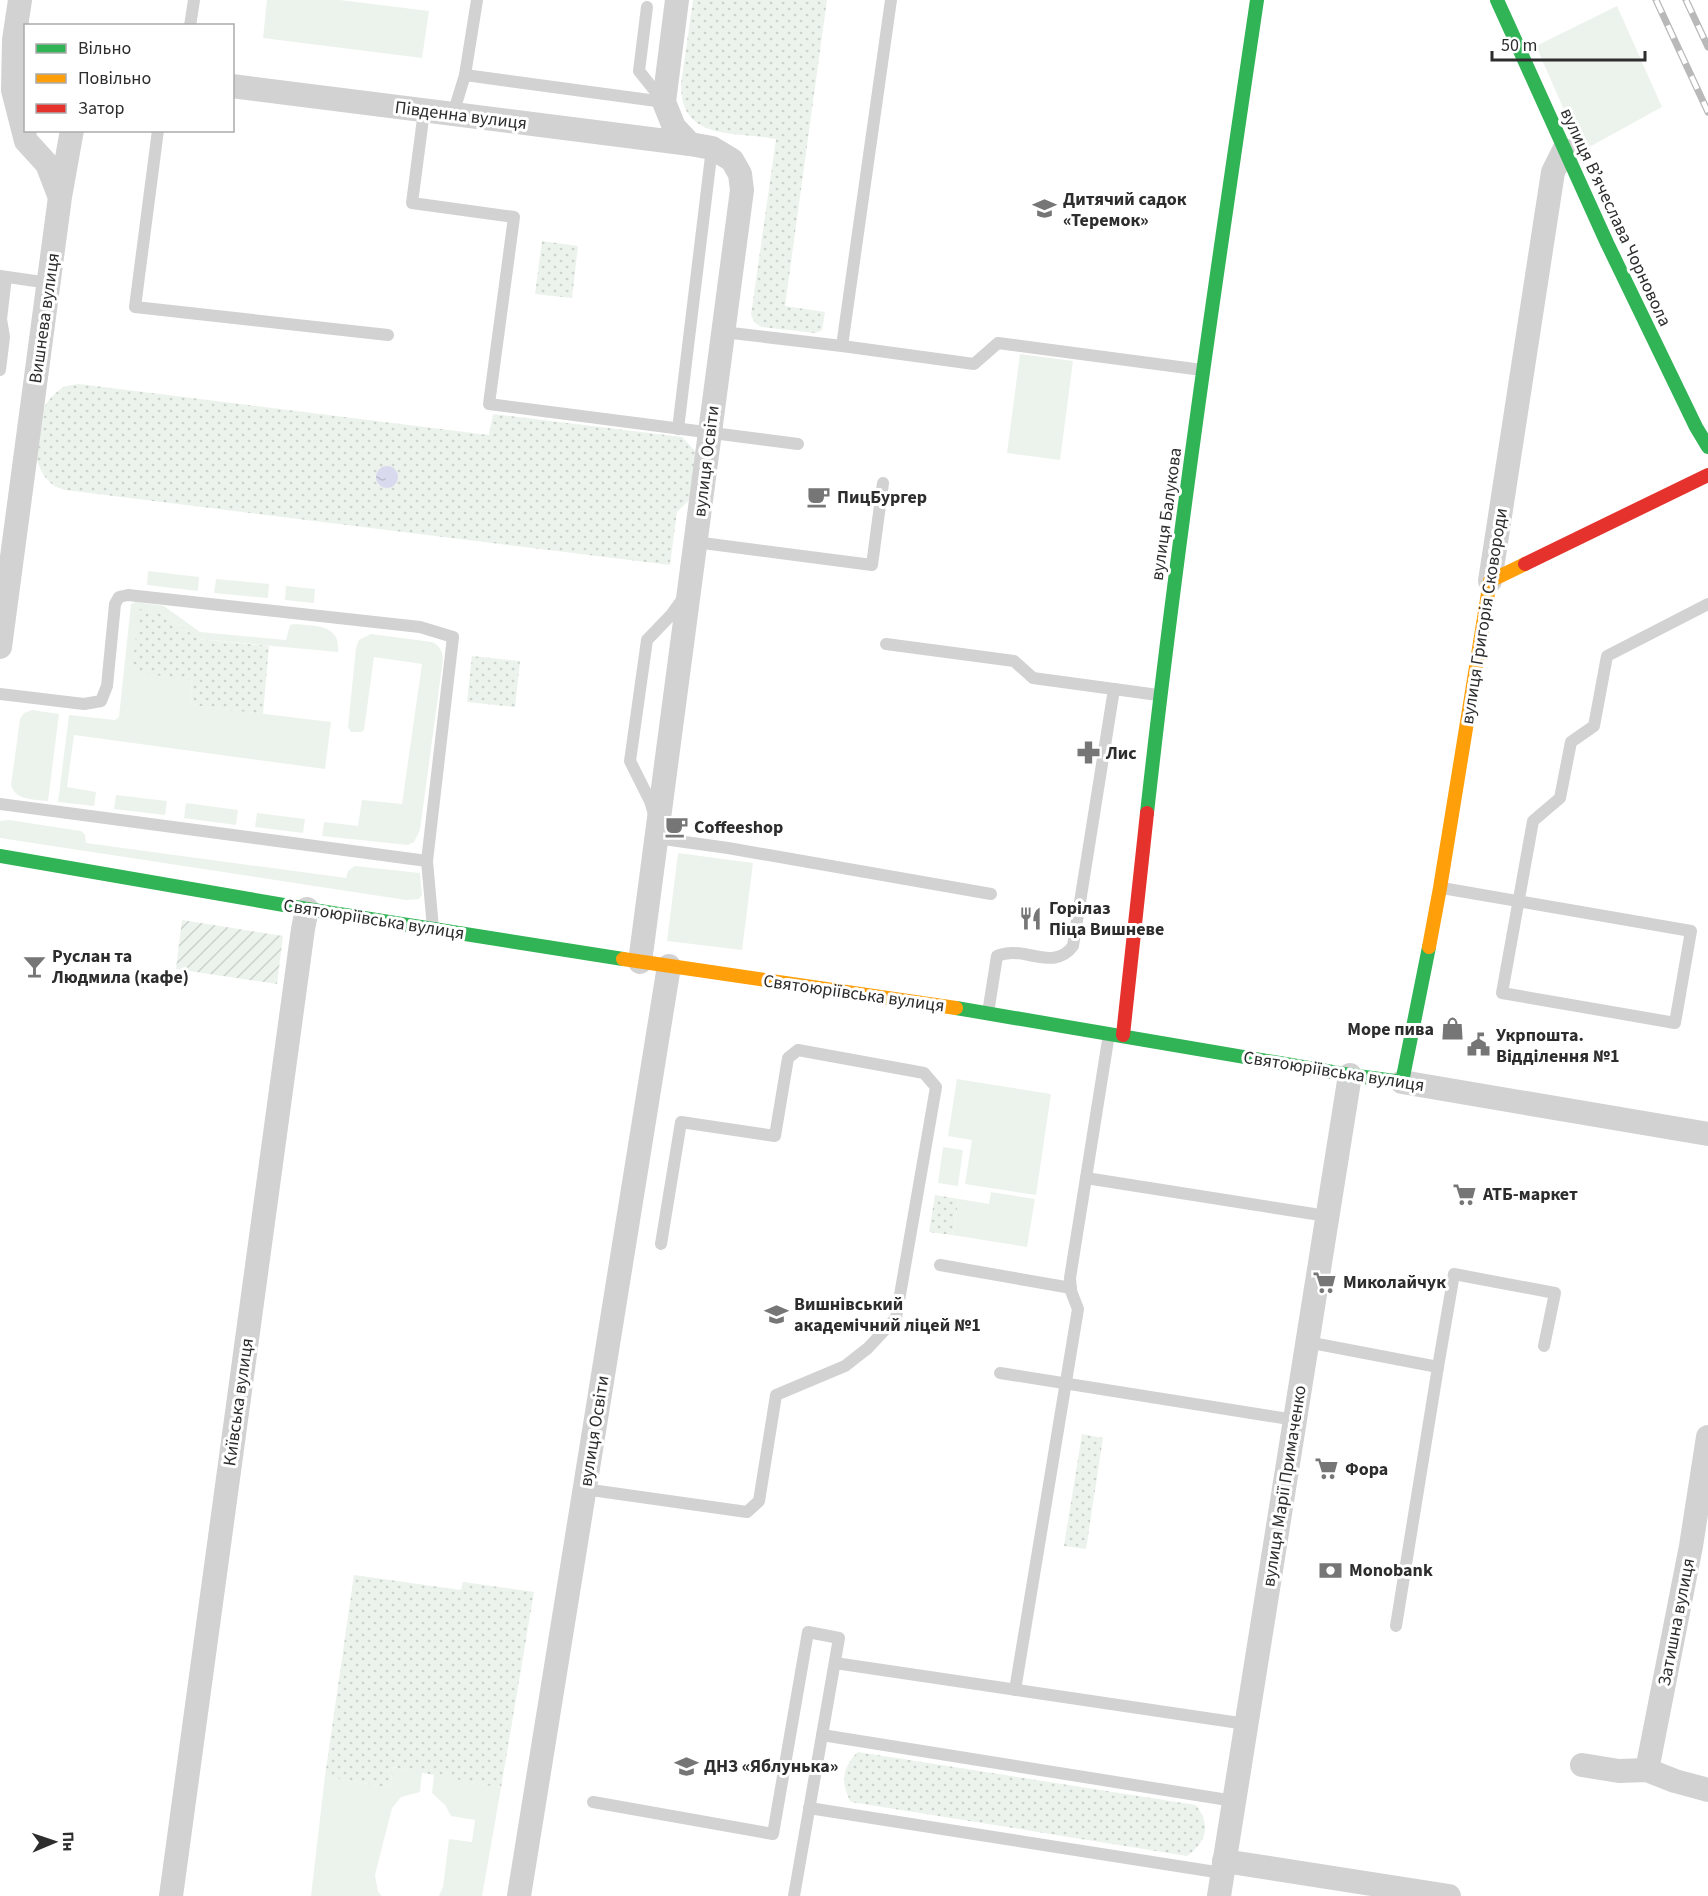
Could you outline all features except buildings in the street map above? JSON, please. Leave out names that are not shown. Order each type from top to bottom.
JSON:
[{"type":"street","name":"Вишнева вулиця","points":[[0,647],[60,197],[47,164],[26,141],[13,90],[14,40],[20,0]]},
{"type":"street","points":[[664,102],[677,0]]},
{"type":"street","name":"вулиця Балукова","points":[[1116,1034],[1203,370],[1257,0]]},
{"type":"street","name":"вулиця Вʼячеслава Чорновола","points":[[1497,0],[1612,253],[1696,427],[1708,447]]},
{"type":"street","name":"Південна вулиця","points":[[234,86],[701,146]]},
{"type":"street","name":"вулиця Освіти","points":[[640,962],[742,190],[740,174],[732,160],[701,146],[674,127],[664,102]]},
{"type":"street","points":[[60,197],[72,132]]},
{"type":"street","name":"вулиця Григорія Сковороди","points":[[1402,1082],[1440,888],[1490,581],[1552,172],[1564,150]]},
{"type":"street","points":[[1490,581],[1708,475]]},
{"type":"street","name":"Святоюріївська вулиця","points":[[0,856],[307,909],[640,962],[988,1013],[1708,1134]]},
{"type":"street","name":"Київська вулиця","points":[[171,1896],[307,909]]},
{"type":"street","name":"вулиця Освіти","points":[[519,1896],[669,966]]},
{"type":"street","name":"вулиця Марії Примаченко","points":[[1222,1877],[1350,1075]]},
{"type":"street","name":"Затишна вулиця","points":[[1647,1770],[1695,1546],[1708,1437]]},
{"type":"street","points":[[1582,1765],[1619,1771],[1647,1770],[1708,1790]]},
{"type":"street","points":[[1222,1877],[1449,1896]]},
{"type":"lane","points":[[190,24],[194,0]]},
{"type":"lane","points":[[453,114],[465,75],[477,0]]},
{"type":"lane","points":[[842,346],[891,0]]},
{"type":"lane","points":[[646,7],[639,70],[664,102]]},
{"type":"lane","points":[[465,75],[664,102]]},
{"type":"lane","points":[[424,111],[412,203],[514,217],[489,404],[798,444]]},
{"type":"lane","points":[[158,132],[135,307],[388,335]]},
{"type":"lane","points":[[678,429],[701,146]]},
{"type":"lane","points":[[0,370],[4,337],[1,319],[3,276],[49,283]]},
{"type":"lane","points":[[723,332],[974,364],[998,344],[1203,370]]},
{"type":"lane","points":[[695,542],[872,565],[883,483]]},
{"type":"lane","points":[[689,589],[671,615],[647,640],[630,761],[650,801],[657,832],[728,848],[991,894]]},
{"type":"lane","points":[[0,694],[84,704],[100,700],[107,686],[115,604],[119,597],[128,595],[420,627],[453,637],[427,861],[433,929]]},
{"type":"lane","points":[[1440,888],[1518,900],[1690,932],[1675,1023],[1502,993],[1518,900],[1533,821],[1560,798],[1571,742],[1594,726],[1607,656],[1708,604]]},
{"type":"lane","points":[[886,644],[1014,661],[1033,678],[1160,696]]},
{"type":"lane","points":[[988,1013],[997,956],[1007,951],[1054,959],[1066,955],[1072,946],[1114,689]]},
{"type":"lane","points":[[0,804],[427,861]]},
{"type":"lane","points":[[1015,1690],[1078,1309],[1070,1278],[1086,1178],[1116,1034]]},
{"type":"lane","points":[[584,1489],[747,1512],[759,1501],[776,1395],[845,1366],[868,1348],[896,1318],[936,1087],[924,1073],[798,1050],[788,1058],[775,1136],[681,1122],[661,1244]]},
{"type":"lane","points":[[1086,1178],[1314,1214]]},
{"type":"lane","points":[[940,1265],[1071,1288]]},
{"type":"lane","points":[[1396,1626],[1454,1274],[1555,1293],[1544,1346]]},
{"type":"lane","points":[[1307,1342],[1438,1367]]},
{"type":"lane","points":[[1000,1373],[1295,1420]]},
{"type":"lane","points":[[593,1802],[772,1834],[808,1632],[839,1638],[794,1896]]},
{"type":"lane","points":[[835,1663],[1246,1724]]},
{"type":"lane","points":[[822,1735],[1234,1800]]},
{"type":"lane","points":[[809,1808],[1222,1877]]},
{"type":"shaded area","points":[[267,0],[340,0],[429,11],[422,58],[263,38]]},
{"type":"shaded area","points":[[693,0],[827,0],[785,306],[825,312],[822,330],[815,333],[762,327],[755,323],[751,315],[776,139],[713,130],[700,125],[690,116],[683,103],[681,84]]},
{"type":"shaded area","points":[[1617,6],[1662,107],[1582,151],[1536,46]]},
{"type":"shaded area","points":[[542,241],[578,246],[572,298],[535,294]]},
{"type":"shaded area","points":[[1020,354],[1073,361],[1060,460],[1007,453]]},
{"type":"shaded area","points":[[79,384],[489,435],[493,414],[682,437],[697,453],[692,497],[677,512],[670,565],[65,490],[53,485],[43,474],[35,449],[36,435],[38,421],[51,397],[63,388]]},
{"type":"shaded area","points":[[148,571],[199,577],[198,591],[147,585]]},
{"type":"shaded area","points":[[216,579],[269,584],[268,598],[214,593]]},
{"type":"shaded area","points":[[286,586],[315,589],[314,603],[285,600]]},
{"type":"shaded area","points":[[136,602],[164,606],[200,632],[286,640],[290,625],[294,624],[318,626],[331,631],[338,643],[338,652],[199,639],[160,612],[192,680],[190,705],[331,722],[325,769],[74,735],[67,787],[96,792],[94,806],[58,802],[69,715],[115,720],[119,717],[131,604]]},
{"type":"shaded area","points":[[139,609],[160,612],[199,639],[269,646],[263,714],[190,705],[192,680],[132,672]]},
{"type":"shaded area","points":[[371,634],[432,642],[439,647],[443,656],[420,830],[414,842],[408,845],[322,836],[324,822],[358,826],[362,800],[402,804],[422,664],[374,657],[364,730],[351,732],[348,727],[356,648],[359,640]]},
{"type":"shaded area","points":[[472,656],[520,661],[515,707],[467,702]]},
{"type":"shaded area","points":[[32,710],[59,714],[48,801],[21,797],[11,785],[20,719],[24,713]]},
{"type":"shaded area","points":[[116,795],[167,801],[165,815],[114,809]]},
{"type":"shaded area","points":[[186,803],[238,810],[236,825],[184,818]]},
{"type":"shaded area","points":[[257,813],[305,819],[303,833],[255,827]]},
{"type":"shaded area","points":[[9,820],[81,831],[85,835],[86,843],[346,878],[348,871],[355,866],[420,873],[422,895],[419,899],[406,900],[0,838],[0,821]]},
{"type":"shaded area","points":[[678,853],[753,863],[742,950],[667,941]]},
{"type":"shaded area","points":[[182,920],[283,936],[277,984],[176,969]]},
{"type":"shaded area","points":[[957,1079],[1051,1094],[1036,1195],[965,1184],[972,1140],[948,1136]]},
{"type":"shaded area","points":[[943,1147],[963,1150],[958,1186],[938,1183]]},
{"type":"shaded area","points":[[991,1192],[1035,1199],[1027,1247],[952,1235],[959,1199],[989,1204]]},
{"type":"shaded area","points":[[935,1195],[959,1199],[952,1235],[929,1232]]},
{"type":"shaded area","points":[[1082,1434],[1103,1438],[1086,1549],[1064,1546]]},
{"type":"shaded area","points":[[354,1575],[461,1590],[463,1582],[534,1592],[501,1788],[393,1767],[390,1788],[325,1776]]},
{"type":"shaded area","points":[[858,1752],[1196,1805],[1204,1819],[1205,1832],[1199,1845],[1187,1856],[851,1802],[845,1788],[844,1775],[849,1763]]},
{"type":"shaded area","points":[[393,1767],[422,1772],[420,1792],[401,1797],[392,1808],[375,1875],[378,1892],[382,1896],[311,1896],[325,1776],[390,1788]]},
{"type":"shaded area","points":[[434,1774],[501,1788],[482,1896],[439,1896],[443,1887],[449,1839],[472,1842],[475,1820],[451,1816],[445,1805],[432,1793]]},
{"type":"water","points":[[387,466],[395,469],[398,477],[395,485],[387,488],[379,485],[376,477],[379,469]]},
{"type":"railway","points":[[1656,0],[1708,112]]},
{"type":"railway","points":[[1686,0],[1708,47]]},
{"type":"traffic: fast","points":[[1147,813],[1184,508],[1257,0]]},
{"type":"traffic: fast","points":[[1497,0],[1607,243],[1696,427],[1708,447]]},
{"type":"traffic: fast","points":[[0,856],[307,909],[623,959]]},
{"type":"traffic: fast","points":[[956,1008],[1402,1082],[1429,947]]},
{"type":"traffic: slow","points":[[1429,947],[1490,581],[1525,564]]},
{"type":"traffic: slow","points":[[623,959],[956,1008]]},
{"type":"traffic: jam","points":[[1525,564],[1708,475]]},
{"type":"traffic: jam","points":[[1123,1035],[1147,813]]},
{"type":"place","name":"Дитячий садок «Теремок»","points":[[1045,209]]},
{"type":"place","name":"ПицБургер","points":[[819,497]]},
{"type":"place","name":"Лис","points":[[1088,753]]},
{"type":"place","name":"Coffeeshop","points":[[676,827]]},
{"type":"place","name":"Горілаз Піца Вишневе","points":[[1031,918]]},
{"type":"place","name":"Руслан та Людмила (кафе)","points":[[34,966]]},
{"type":"place","name":"Море пива","points":[[1452,1029]]},
{"type":"place","name":"Укрпошта. Відділення №1","points":[[1478,1045]]},
{"type":"place","name":"АТБ-маркет","points":[[1465,1194]]},
{"type":"place","name":"Миколайчук","points":[[1325,1282]]},
{"type":"place","name":"Вишнівський академічний ліцей №1","points":[[776,1314]]},
{"type":"place","name":"Фора","points":[[1327,1469]]},
{"type":"place","name":"Monobank","points":[[1331,1570]]},
{"type":"place","name":"ДНЗ «Яблунька»","points":[[686,1766]]}]
